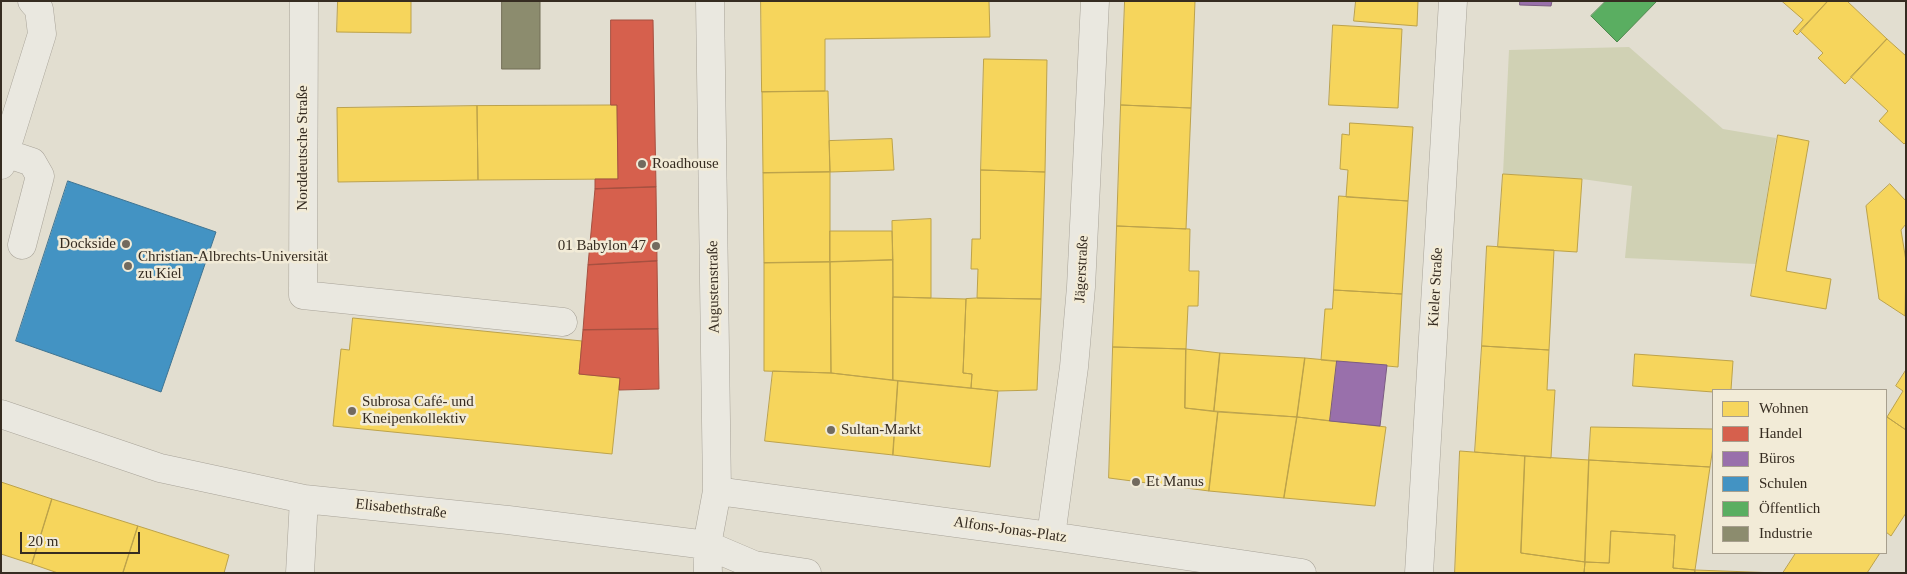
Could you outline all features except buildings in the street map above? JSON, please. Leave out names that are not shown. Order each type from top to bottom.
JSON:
[{"type":"street","points":[[22,245],[40,176],[32,162],[3,159],[42,34],[39,9],[32,1]]},
{"type":"street","name":"Norddeutsche Straße","points":[[304,1],[303,295],[563,322]]},
{"type":"street","name":"Augustenstraße","points":[[708,573],[707,545],[717,491],[710,1]]},
{"type":"street","name":"Jägerstraße","points":[[1051,536],[1074,367],[1082,287],[1095,1]]},
{"type":"street","name":"Kieler Straße","points":[[1419,573],[1453,1]]},
{"type":"street","name":"Elisabethstraße","points":[[1,414],[160,468],[304,499],[508,520],[707,545],[754,565],[807,573]]},
{"type":"street","name":"Alfons-Jonas-Platz","points":[[717,491],[1051,536],[1302,573]]},
{"type":"street","points":[[300,573],[304,499]]},
{"type":"green space","points":[[1629,47],[1723,129],[1776,138],[1756,264],[1625,258],[1632,186],[1582,179],[1503,174],[1509,50]]},
{"type":"place","name":"Roadhouse","points":[[642,164]]},
{"type":"place","name":"Dockside","points":[[126,244]]},
{"type":"place","name":"01 Babylon 47","points":[[656,246]]},
{"type":"place","name":"Christian-Albrechts-Universität zu Kiel","points":[[128,266]]},
{"type":"place","name":"Subrosa Café- und Kneipenkollektiv","points":[[352,411]]},
{"type":"place","name":"Sultan-Markt","points":[[831,430]]},
{"type":"place","name":"Et Manus","points":[[1136,482]]}]
